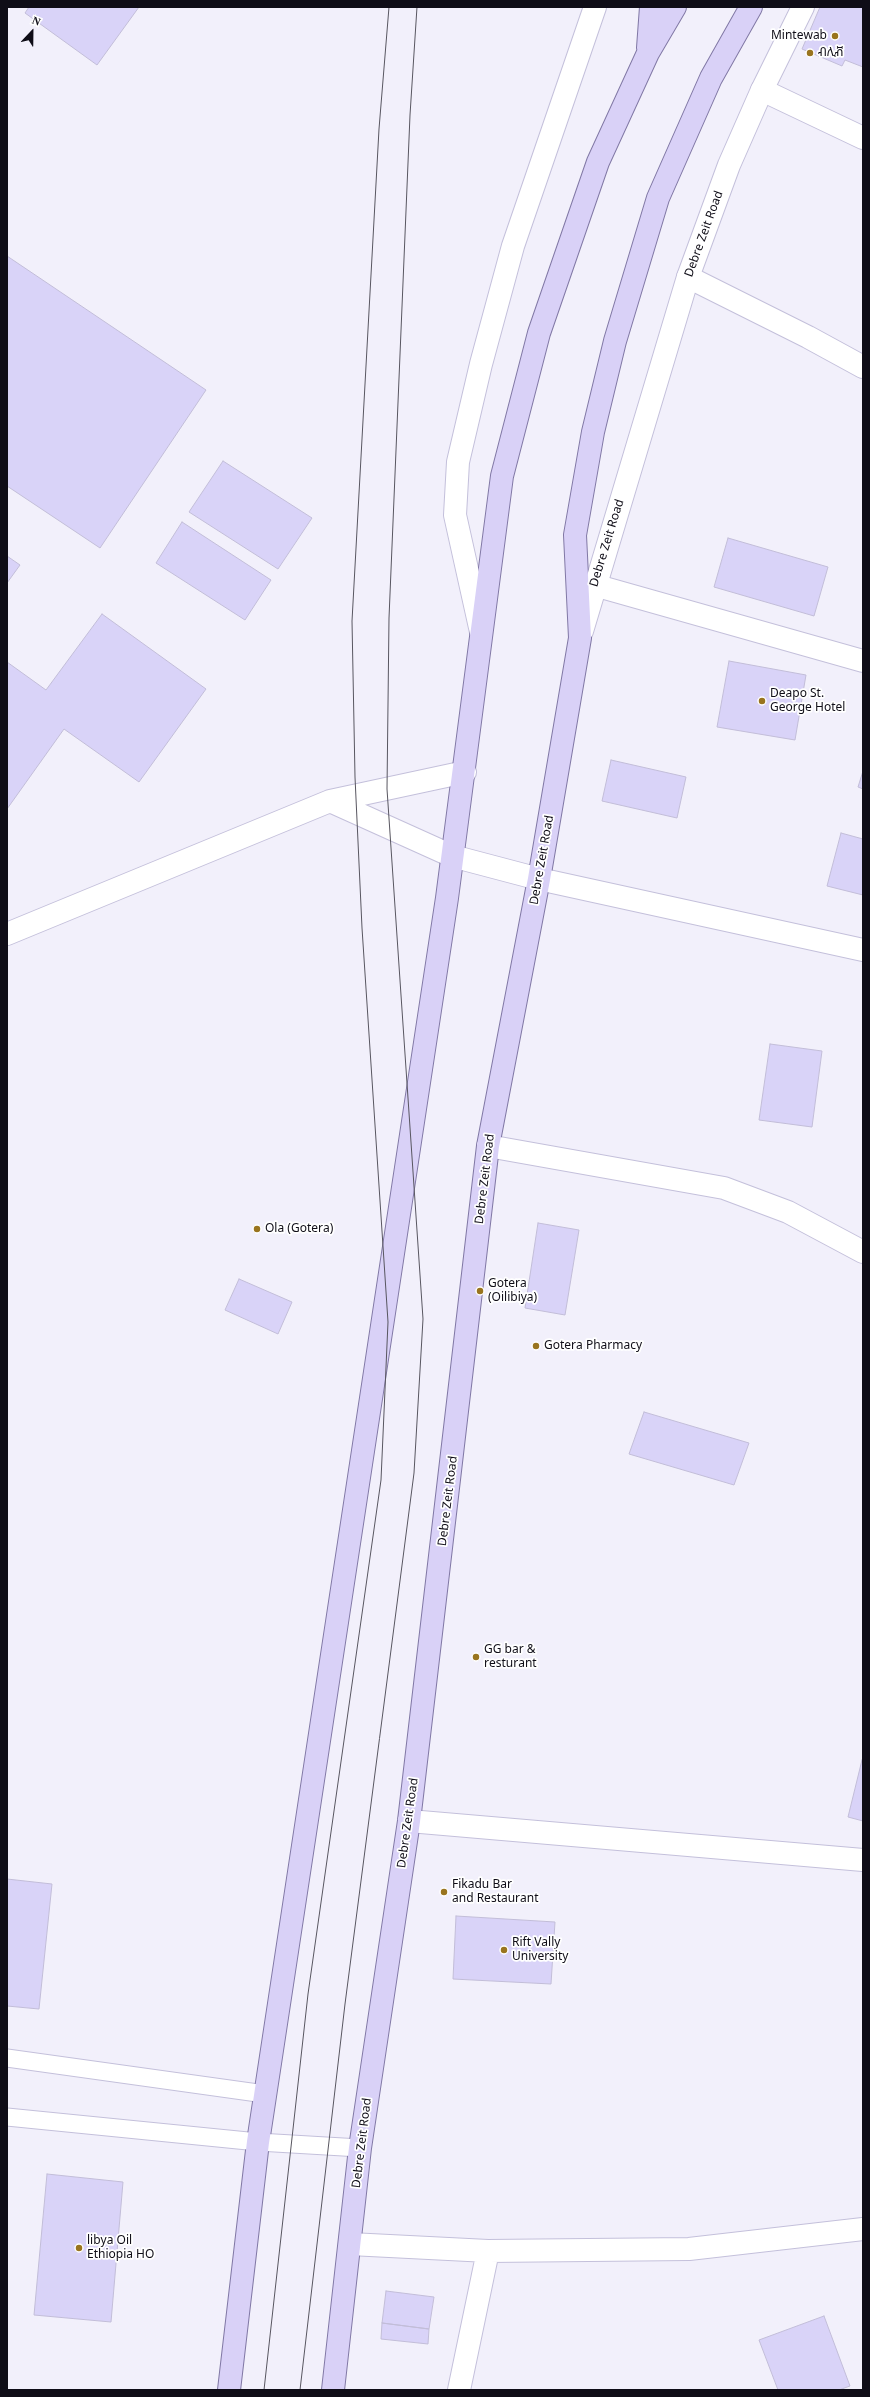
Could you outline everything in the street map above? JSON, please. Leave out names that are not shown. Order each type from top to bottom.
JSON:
[{"type":"main road","points":[[648,53],[651,7]]},
{"type":"main road","points":[[229,2390],[258,2142],[447,898],[465,772],[481,634],[502,476],[539,333],[598,162],[648,53],[675,7]]},
{"type":"main road","points":[[580,638],[575,535],[593,432],[614,341],[658,198],[711,78],[751,7]]},
{"type":"main road","name":"Debre Zeit Road","points":[[333,2390],[360,2148],[409,1820],[488,1146],[539,879],[580,638]]},
{"type":"street","points":[[481,634],[455,515],[458,462],[481,364],[513,246],[595,7]]},
{"type":"street","name":"Debre Zeit Road","points":[[580,638],[594,584],[688,277],[729,165],[762,90],[803,7]]},
{"type":"street","points":[[762,90],[863,138]]},
{"type":"street","points":[[688,277],[808,337],[863,367]]},
{"type":"street","points":[[594,584],[863,661]]},
{"type":"street","points":[[7,934],[330,801],[465,772]]},
{"type":"street","points":[[330,801],[452,856],[539,879],[863,950]]},
{"type":"street","points":[[488,1146],[724,1188],[788,1212],[863,1252]]},
{"type":"street","points":[[409,1820],[863,1860]]},
{"type":"street","points":[[350,2244],[488,2251],[689,2249],[863,2229]]},
{"type":"street","points":[[459,2390],[488,2251]]},
{"type":"lane","points":[[7,2058],[265,2094]]},
{"type":"lane","points":[[7,2117],[258,2142],[360,2148]]},
{"type":"building","points":[[29,7],[139,7],[97,65],[25,13]]},
{"type":"building","name":"Mintewab","points":[[820,7],[863,7],[863,67],[845,60],[842,66],[802,49]]},
{"type":"building","points":[[7,256],[206,390],[100,548],[7,486]]},
{"type":"building","points":[[223,461],[312,518],[278,569],[189,512]]},
{"type":"building","points":[[182,522],[271,580],[245,620],[156,563]]},
{"type":"building","points":[[728,538],[828,567],[814,616],[714,587]]},
{"type":"building","points":[[7,556],[20,565],[7,583]]},
{"type":"building","points":[[102,614],[206,689],[139,782],[64,729],[7,809],[7,662],[46,690]]},
{"type":"building","name":"Deapo St. George Hotel","points":[[729,661],[806,675],[795,740],[717,727]]},
{"type":"building","points":[[611,760],[686,777],[677,818],[602,801]]},
{"type":"building","points":[[863,771],[863,789],[858,787]]},
{"type":"building","points":[[841,833],[863,839],[863,895],[827,886]]},
{"type":"building","points":[[770,1044],[822,1051],[812,1127],[759,1120]]},
{"type":"building","points":[[538,1223],[579,1230],[565,1315],[525,1308]]},
{"type":"building","points":[[239,1279],[292,1302],[278,1334],[225,1310]]},
{"type":"building","points":[[644,1412],[749,1443],[734,1485],[629,1454]]},
{"type":"building","points":[[863,1760],[863,1821],[848,1817]]},
{"type":"building","points":[[7,1879],[52,1884],[39,2009],[7,2006]]},
{"type":"building","name":"Rift Vally University","points":[[456,1916],[555,1922],[551,1984],[453,1979]]},
{"type":"building","name":"libya Oil Ethiopia HO","points":[[47,2174],[123,2182],[111,2322],[34,2315]]},
{"type":"building","points":[[386,2291],[434,2297],[429,2329],[382,2323]]},
{"type":"building","points":[[824,2316],[850,2386],[839,2390],[778,2390],[759,2340]]},
{"type":"building","points":[[382,2323],[429,2329],[428,2344],[381,2339]]},
{"type":"tram line","points":[[264,2390],[308,1994],[381,1480],[388,1322],[362,928],[355,777],[352,621],[379,129],[389,7]]},
{"type":"tram line","points":[[300,2390],[345,2004],[414,1473],[423,1319],[387,789],[389,618],[410,115],[417,7]]},
{"type":"place","name":"Mintewab","points":[[835,36]]},
{"type":"place","name":"ብሊቭ","points":[[810,53]]},
{"type":"place","name":"Deapo St. George Hotel","points":[[762,701]]},
{"type":"place","name":"Ola (Gotera)","points":[[257,1229]]},
{"type":"place","name":"Gotera (Oilibiya)","points":[[480,1291]]},
{"type":"place","name":"Gotera Pharmacy","points":[[536,1346]]},
{"type":"place","name":"GG bar & resturant","points":[[476,1657]]},
{"type":"place","name":"Fikadu Bar and Restaurant","points":[[444,1892]]},
{"type":"place","name":"Rift Vally University","points":[[504,1950]]},
{"type":"place","name":"libya Oil Ethiopia HO","points":[[79,2248]]}]
